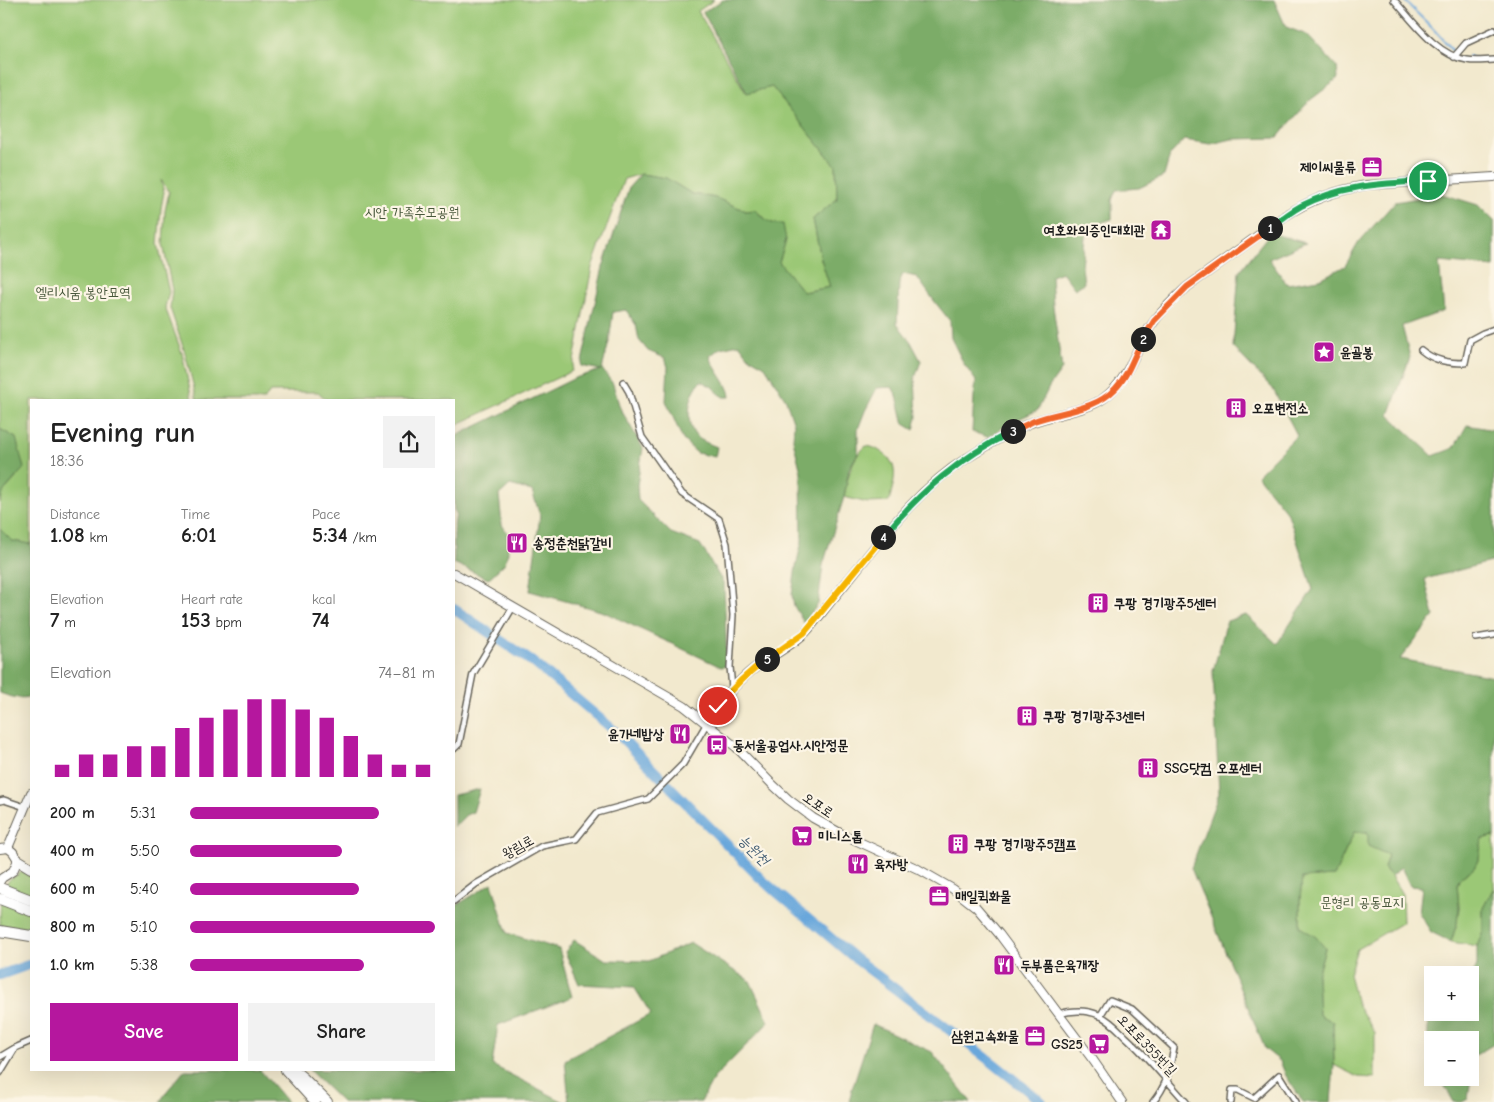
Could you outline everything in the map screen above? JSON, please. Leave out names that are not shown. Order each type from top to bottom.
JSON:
[{"type":"highway","points":[[18,860],[30,867]]},
{"type":"highway","points":[[0,888],[30,900]]},
{"type":"highway","points":[[0,899],[30,911]]},
{"type":"highway","points":[[0,931],[30,936]]},
{"type":"highway","points":[[284,1071],[301,1078],[315,1102]]},
{"type":"highway","points":[[288,1071],[301,1078],[326,1102]]},
{"type":"street","points":[[1394,0],[1442,51],[1465,60],[1494,60]]},
{"type":"street","points":[[1454,57],[1466,43],[1494,30]]},
{"type":"street","points":[[707,723],[732,688],[758,666],[804,633],[898,519],[937,480],[966,459],[1022,427],[1035,421],[1103,400],[1122,380],[1154,321],[1174,299],[1187,287],[1285,216],[1316,199],[1350,188],[1367,185],[1494,177]]},
{"type":"street","points":[[1421,350],[1430,358],[1454,363],[1465,363],[1470,340],[1494,330]]},
{"type":"street","points":[[623,382],[629,392],[642,437],[682,494],[719,519],[727,544],[733,615],[730,667],[732,688]]},
{"type":"street","name":"오포로","points":[[455,574],[667,695],[707,723],[736,747],[788,799],[813,818],[842,834],[927,873],[965,898],[986,918],[999,934],[1122,1102]]},
{"type":"street","points":[[455,748],[459,744],[473,674],[513,606]]},
{"type":"street","points":[[1476,638],[1494,636]]},
{"type":"street","name":"왕림로","points":[[455,901],[476,884],[542,846],[576,839],[597,814],[648,799],[683,764],[707,723]]},
{"type":"street","points":[[0,881],[13,871],[18,860],[14,852],[4,848],[30,796]]},
{"type":"street","points":[[0,801],[4,800],[26,806]]},
{"type":"street","points":[[1100,1016],[1110,1000],[1132,1009],[1174,1048],[1167,1080],[1162,1092],[1153,1102]]},
{"type":"street","name":"오포로355번길","points":[[1058,1014],[1079,1010],[1100,1016],[1112,1023],[1139,1049],[1186,1102]]},
{"type":"street","points":[[0,1057],[30,1041]]},
{"type":"street","points":[[0,1073],[15,1048]]},
{"type":"street","points":[[1231,1102],[1232,1090],[1238,1090],[1254,1098],[1279,1075],[1296,1102]]},
{"type":"green space","name":"시안 가족추모공원","points":[[0,0],[714,0],[698,11],[746,93],[772,87],[836,166],[837,199],[813,219],[821,259],[830,287],[803,292],[779,262],[786,240],[775,224],[768,221],[755,210],[746,211],[716,198],[692,194],[666,178],[641,174],[624,179],[592,267],[572,371],[455,426],[455,399],[326,399],[318,392],[270,392],[265,399],[197,399],[185,353],[170,308],[172,290],[163,244],[165,211],[169,192],[161,180],[164,192],[158,244],[169,292],[165,307],[182,353],[192,399],[30,399],[30,544],[12,541],[0,529],[0,502],[4,491],[16,478],[16,438],[0,429]]},
{"type":"green space","points":[[723,0],[1274,0],[1286,27],[1307,35],[1337,67],[1338,79],[1309,101],[1277,138],[1232,139],[1211,144],[1184,140],[1170,155],[1164,176],[1139,188],[1116,190],[1112,200],[1112,219],[1100,223],[1085,237],[1082,267],[1084,283],[1075,289],[1062,272],[1051,276],[1053,306],[1062,369],[1049,387],[1038,410],[1008,424],[988,437],[972,432],[976,381],[964,364],[951,338],[950,321],[917,277],[903,274],[899,283],[897,324],[911,342],[921,361],[915,378],[917,417],[914,430],[904,424],[897,396],[892,387],[877,388],[858,429],[858,453],[849,469],[844,497],[823,565],[818,604],[804,623],[794,606],[792,595],[802,541],[801,472],[793,440],[794,424],[786,400],[765,366],[749,357],[739,344],[720,348],[710,356],[730,397],[723,397],[711,386],[701,381],[697,386],[691,400],[690,424],[696,436],[717,447],[715,457],[697,453],[683,440],[666,401],[668,367],[665,358],[648,351],[639,340],[636,325],[626,310],[613,312],[609,342],[602,369],[613,384],[620,408],[643,448],[637,485],[638,500],[671,533],[700,544],[724,584],[727,666],[721,667],[604,612],[530,591],[540,515],[532,491],[510,485],[499,495],[502,525],[507,532],[508,552],[505,563],[488,579],[455,563],[455,437],[575,378],[601,370],[581,366],[603,267],[629,187],[641,174],[666,178],[692,194],[716,198],[746,211],[755,210],[771,222],[783,224],[786,240],[779,262],[803,292],[830,287],[821,259],[813,219],[837,199],[836,166],[772,87],[747,93],[703,12]]},
{"type":"green space","points":[[1442,194],[1478,205],[1494,221],[1494,267],[1439,262],[1444,311],[1402,326],[1410,357],[1389,415],[1433,456],[1454,448],[1467,425],[1494,430],[1494,561],[1425,579],[1434,616],[1400,659],[1494,677],[1494,836],[1482,839],[1479,858],[1474,868],[1460,878],[1457,884],[1459,907],[1457,923],[1451,942],[1431,932],[1419,913],[1422,887],[1410,886],[1401,867],[1391,876],[1384,868],[1388,855],[1368,846],[1368,833],[1354,832],[1334,876],[1302,878],[1300,927],[1316,937],[1325,948],[1317,976],[1319,1015],[1333,1022],[1334,1065],[1331,1102],[1303,1102],[1286,1076],[1280,1061],[1265,1049],[1191,868],[1219,793],[1213,671],[1227,621],[1246,615],[1277,644],[1313,589],[1288,514],[1257,475],[1297,435],[1273,389],[1233,347],[1239,272],[1270,233],[1306,243],[1269,259],[1287,284],[1320,279],[1345,266],[1359,242],[1395,202]]},
{"type":"green space","points":[[0,429],[16,438],[24,468],[4,491],[0,502]]},
{"type":"green space","points":[[866,446],[882,452],[893,464],[894,482],[889,502],[868,503],[844,497],[848,476],[853,463]]},
{"type":"green space","points":[[0,529],[12,541],[30,544],[30,696],[19,698],[0,693]]},
{"type":"green space","points":[[480,789],[473,812],[466,815],[455,826],[455,795]]},
{"type":"green space","name":"문형리 공동묘지","points":[[1354,832],[1368,833],[1388,855],[1384,868],[1402,894],[1403,922],[1357,949],[1349,974],[1357,1004],[1375,1033],[1375,1078],[1358,1077],[1334,1065],[1333,1022],[1319,1016],[1317,976],[1325,948],[1300,928],[1302,878],[1334,876]]},
{"type":"green space","points":[[1494,836],[1494,887],[1483,908],[1483,932],[1477,946],[1451,942],[1457,923],[1459,907],[1457,885],[1460,878],[1474,868],[1479,858],[1482,839]]},
{"type":"green space","points":[[26,869],[30,871],[30,930],[0,926],[1,901],[9,880]]},
{"type":"green space","points":[[492,883],[507,933],[559,949],[572,997],[498,1025],[492,1065],[564,1102],[342,1102],[310,1071],[455,1071],[455,906]]},
{"type":"green space","points":[[1494,887],[1494,1044],[1479,1053],[1479,1031],[1428,1031],[1429,1021],[1479,1021],[1477,946],[1483,932],[1483,908]]},
{"type":"green space","points":[[574,940],[606,960],[649,961],[691,943],[750,981],[769,1022],[714,1078],[701,1102],[569,1102],[565,1060],[651,1014],[634,987],[579,984],[565,952]]},
{"type":"green space","points":[[873,1024],[932,1052],[971,1102],[849,1102]]},
{"type":"green space","points":[[184,1071],[261,1071],[287,1102],[160,1102]]},
{"type":"green space","points":[[1445,1086],[1470,1086],[1468,1099],[1462,1102],[1454,1102]]},
{"type":"waterway","points":[[1404,0],[1454,52]]},
{"type":"waterway","points":[[1468,56],[1475,59]]},
{"type":"waterway","name":"능원천","points":[[455,610],[534,663],[616,732],[761,879],[857,960],[1042,1102]]},
{"type":"waterway","name":"능원천","points":[[0,975],[30,964]]},
{"type":"place","name":"제이씨물류","points":[[1372,167]]},
{"type":"place","name":"여호와의증인대회관","points":[[1161,230]]},
{"type":"place","name":"윤골봉","points":[[1324,352]]},
{"type":"place","name":"오포변전소","points":[[1236,408]]},
{"type":"place","name":"송정춘천닭갈비","points":[[517,543]]},
{"type":"place","name":"쿠팡 경기광주5센터","points":[[1098,603]]},
{"type":"place","name":"쿠팡 경기광주3센터","points":[[1027,716]]},
{"type":"place","name":"윤가네밥상","points":[[680,734]]},
{"type":"place","name":"동서울공업사.시안정문","points":[[717,745]]},
{"type":"place","name":"SSG닷컴 오포센터","points":[[1148,768]]},
{"type":"place","name":"미니스톱","points":[[802,836]]},
{"type":"place","name":"쿠팡 경기광주5캠프","points":[[958,844]]},
{"type":"place","name":"육자방","points":[[858,864]]},
{"type":"place","name":"매일퀵화물","points":[[939,896]]},
{"type":"place","name":"두부품은육개장","points":[[1004,965]]},
{"type":"place","name":"삼원고속화물","points":[[1035,1036]]},
{"type":"place","name":"GS25","points":[[1099,1044]]},
{"type":"route","points":[[718,706],[732,688],[758,666],[804,633],[912,503],[950,469],[1008,434],[1035,421],[1103,400],[1122,380],[1154,321],[1187,287],[1285,216],[1316,199],[1331,193],[1367,185],[1428,181]]},
{"type":"park label","name":"엘리시움 봉안묘역","points":[[83,292]]}]
